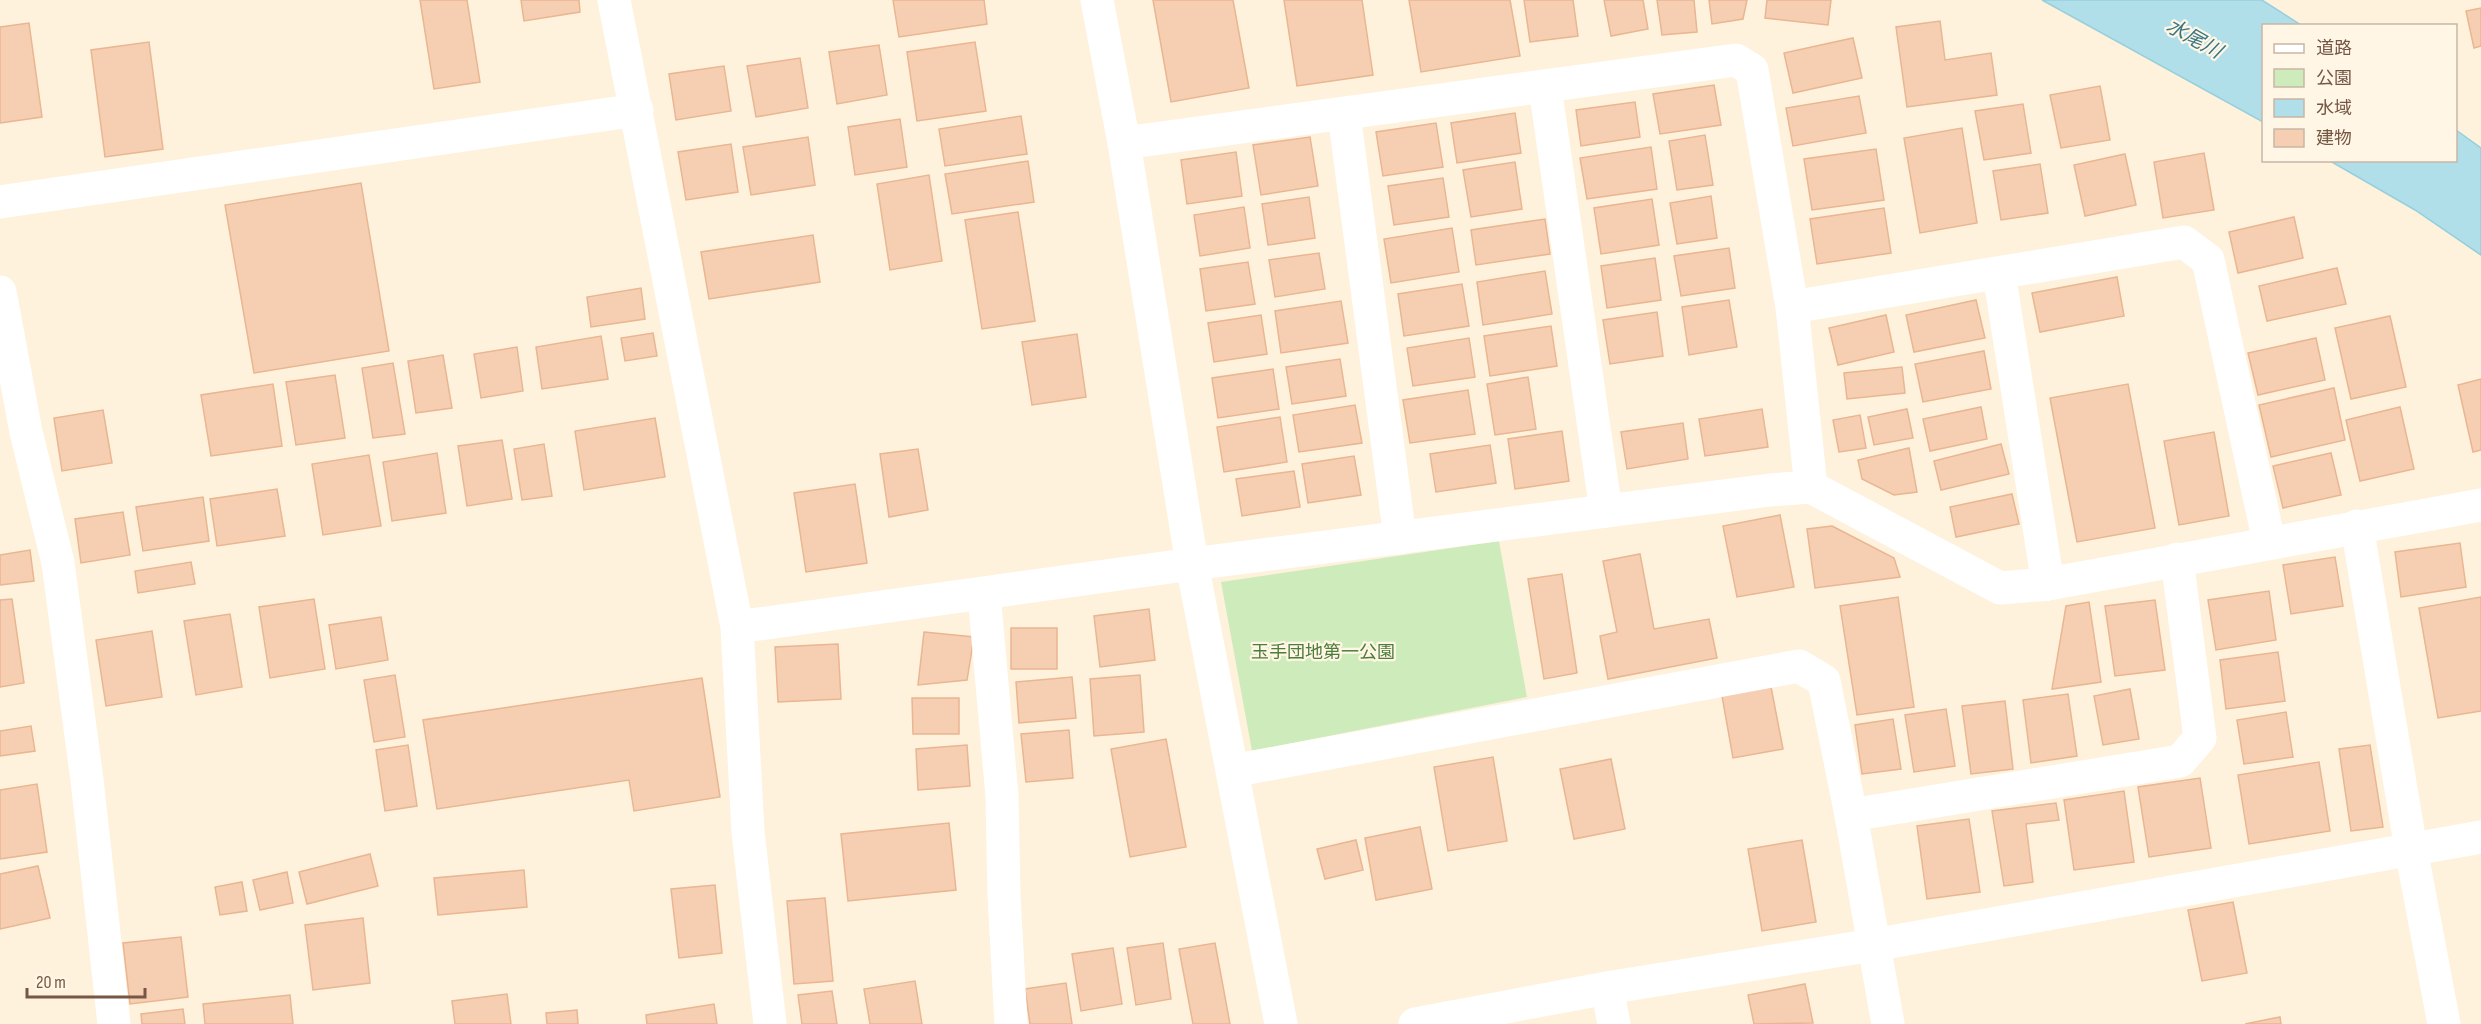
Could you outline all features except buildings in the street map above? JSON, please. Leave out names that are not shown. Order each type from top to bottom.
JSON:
[{"type":"street","points":[[614,0],[737,627],[748,832],[770,1024]]},
{"type":"street","points":[[1097,0],[1124,143],[1192,564],[1281,1024]]},
{"type":"street","points":[[1124,143],[1736,60],[1752,70],[1792,307],[1811,487]]},
{"type":"street","points":[[1545,87],[1606,511]]},
{"type":"street","points":[[0,202],[637,110]]},
{"type":"street","points":[[1344,114],[1400,538]]},
{"type":"street","points":[[1792,307],[2184,242],[2208,260],[2269,542]]},
{"type":"street","points":[[1999,273],[2048,584]]},
{"type":"street","points":[[0,292],[26,432],[58,563],[87,780],[114,1024]]},
{"type":"street","points":[[737,627],[1192,564],[1770,490],[1811,487],[2000,588],[2048,584],[2481,505]]},
{"type":"street","points":[[2357,526],[2411,849],[2444,1024]]},
{"type":"street","points":[[1851,815],[2180,761],[2200,738],[2177,559]]},
{"type":"street","points":[[984,594],[1002,796],[1004,895],[1011,1024]]},
{"type":"street","points":[[1232,771],[1799,666],[1824,681],[1851,815],[1888,1024]]},
{"type":"street","points":[[1415,1024],[1607,988],[1873,945],[2481,837]]},
{"type":"street","points":[[1607,988],[1614,1024]]},
{"type":"green space","name":"玉手団地第一公園","points":[[1499,541],[1527,697],[1252,751],[1221,582]]},
{"type":"water","name":"水尾川","points":[[2042,0],[2262,0],[2299,24],[2262,24],[2262,121]]},
{"type":"water","points":[[2457,131],[2481,148],[2481,255],[2415,210],[2332,162],[2457,162]]}]
